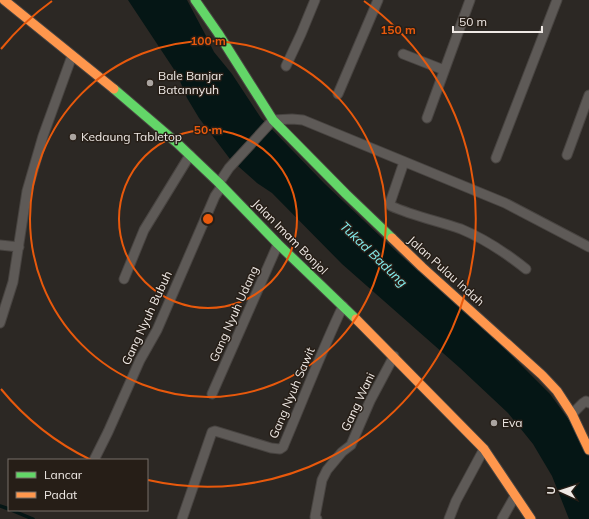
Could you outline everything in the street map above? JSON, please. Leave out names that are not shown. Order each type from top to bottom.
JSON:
[{"type":"main road","name":"Jalan Imam Bonjol","points":[[4,0],[132,104],[221,184],[278,244],[394,356],[484,449],[531,519]]},
{"type":"main road","name":"Jalan Pulau Indah","points":[[195,0],[218,33],[271,122],[422,267],[542,375],[557,391],[572,414],[589,450]]},
{"type":"street","points":[[286,66],[302,34],[315,0]]},
{"type":"street","points":[[338,94],[378,0]]},
{"type":"street","points":[[426,118],[470,0]]},
{"type":"street","points":[[496,158],[557,0]]},
{"type":"street","points":[[403,54],[444,70]]},
{"type":"street","points":[[0,323],[13,282],[28,191],[43,136],[72,56]]},
{"type":"street","points":[[567,155],[589,95]]},
{"type":"street","points":[[271,122],[292,118],[303,120],[505,203],[589,247]]},
{"type":"street","name":"Gang Nyuh Bubuh","points":[[94,459],[140,360],[157,330],[215,196],[229,168],[271,122]]},
{"type":"street","points":[[124,279],[144,230],[190,155]]},
{"type":"street","points":[[404,162],[390,203],[391,206],[461,229],[481,238],[501,249],[526,269]]},
{"type":"street","name":"Gang Nyuh Udang","points":[[212,394],[278,244]]},
{"type":"street","points":[[0,245],[19,247]]},
{"type":"street","name":"Gang Nyuh Sawit","points":[[182,519],[212,434],[215,431],[272,448],[280,449],[283,447],[328,338],[343,306]]},
{"type":"street","name":"Gang Wani","points":[[316,518],[322,480],[327,470],[351,445],[370,401],[394,356]]},
{"type":"street","points":[[572,414],[582,403],[586,401],[589,403]]},
{"type":"street","points":[[449,519],[456,502],[484,449]]},
{"type":"street","points":[[502,519],[515,496]]},
{"type":"water","name":"Tukad Badung","points":[[128,0],[187,0],[214,52],[232,74],[261,118],[325,184],[399,254],[500,344],[550,394],[579,434],[589,455],[589,519],[569,519],[552,476],[533,444],[508,413],[460,368],[342,264],[272,193],[257,183],[230,159],[199,118],[187,98],[177,74]]},
{"type":"waterway","points":[[0,506],[8,509]]},
{"type":"waterway","points":[[13,511],[33,519]]},
{"type":"traffic: fast","points":[[195,0],[218,33],[273,120],[392,238]]},
{"type":"traffic: fast","points":[[114,89],[177,143],[219,183],[278,244],[356,319]]},
{"type":"traffic: slow","points":[[4,0],[114,89]]},
{"type":"traffic: slow","points":[[392,238],[542,375],[557,391],[572,414],[589,450]]},
{"type":"traffic: slow","points":[[356,319],[484,449],[531,519]]},
{"type":"place","name":"Bale Banjar Batannyuh","points":[[150,83]]},
{"type":"place","name":"Kedaung Tabletop","points":[[73,137]]},
{"type":"place","name":"Eva","points":[[494,423]]}]
